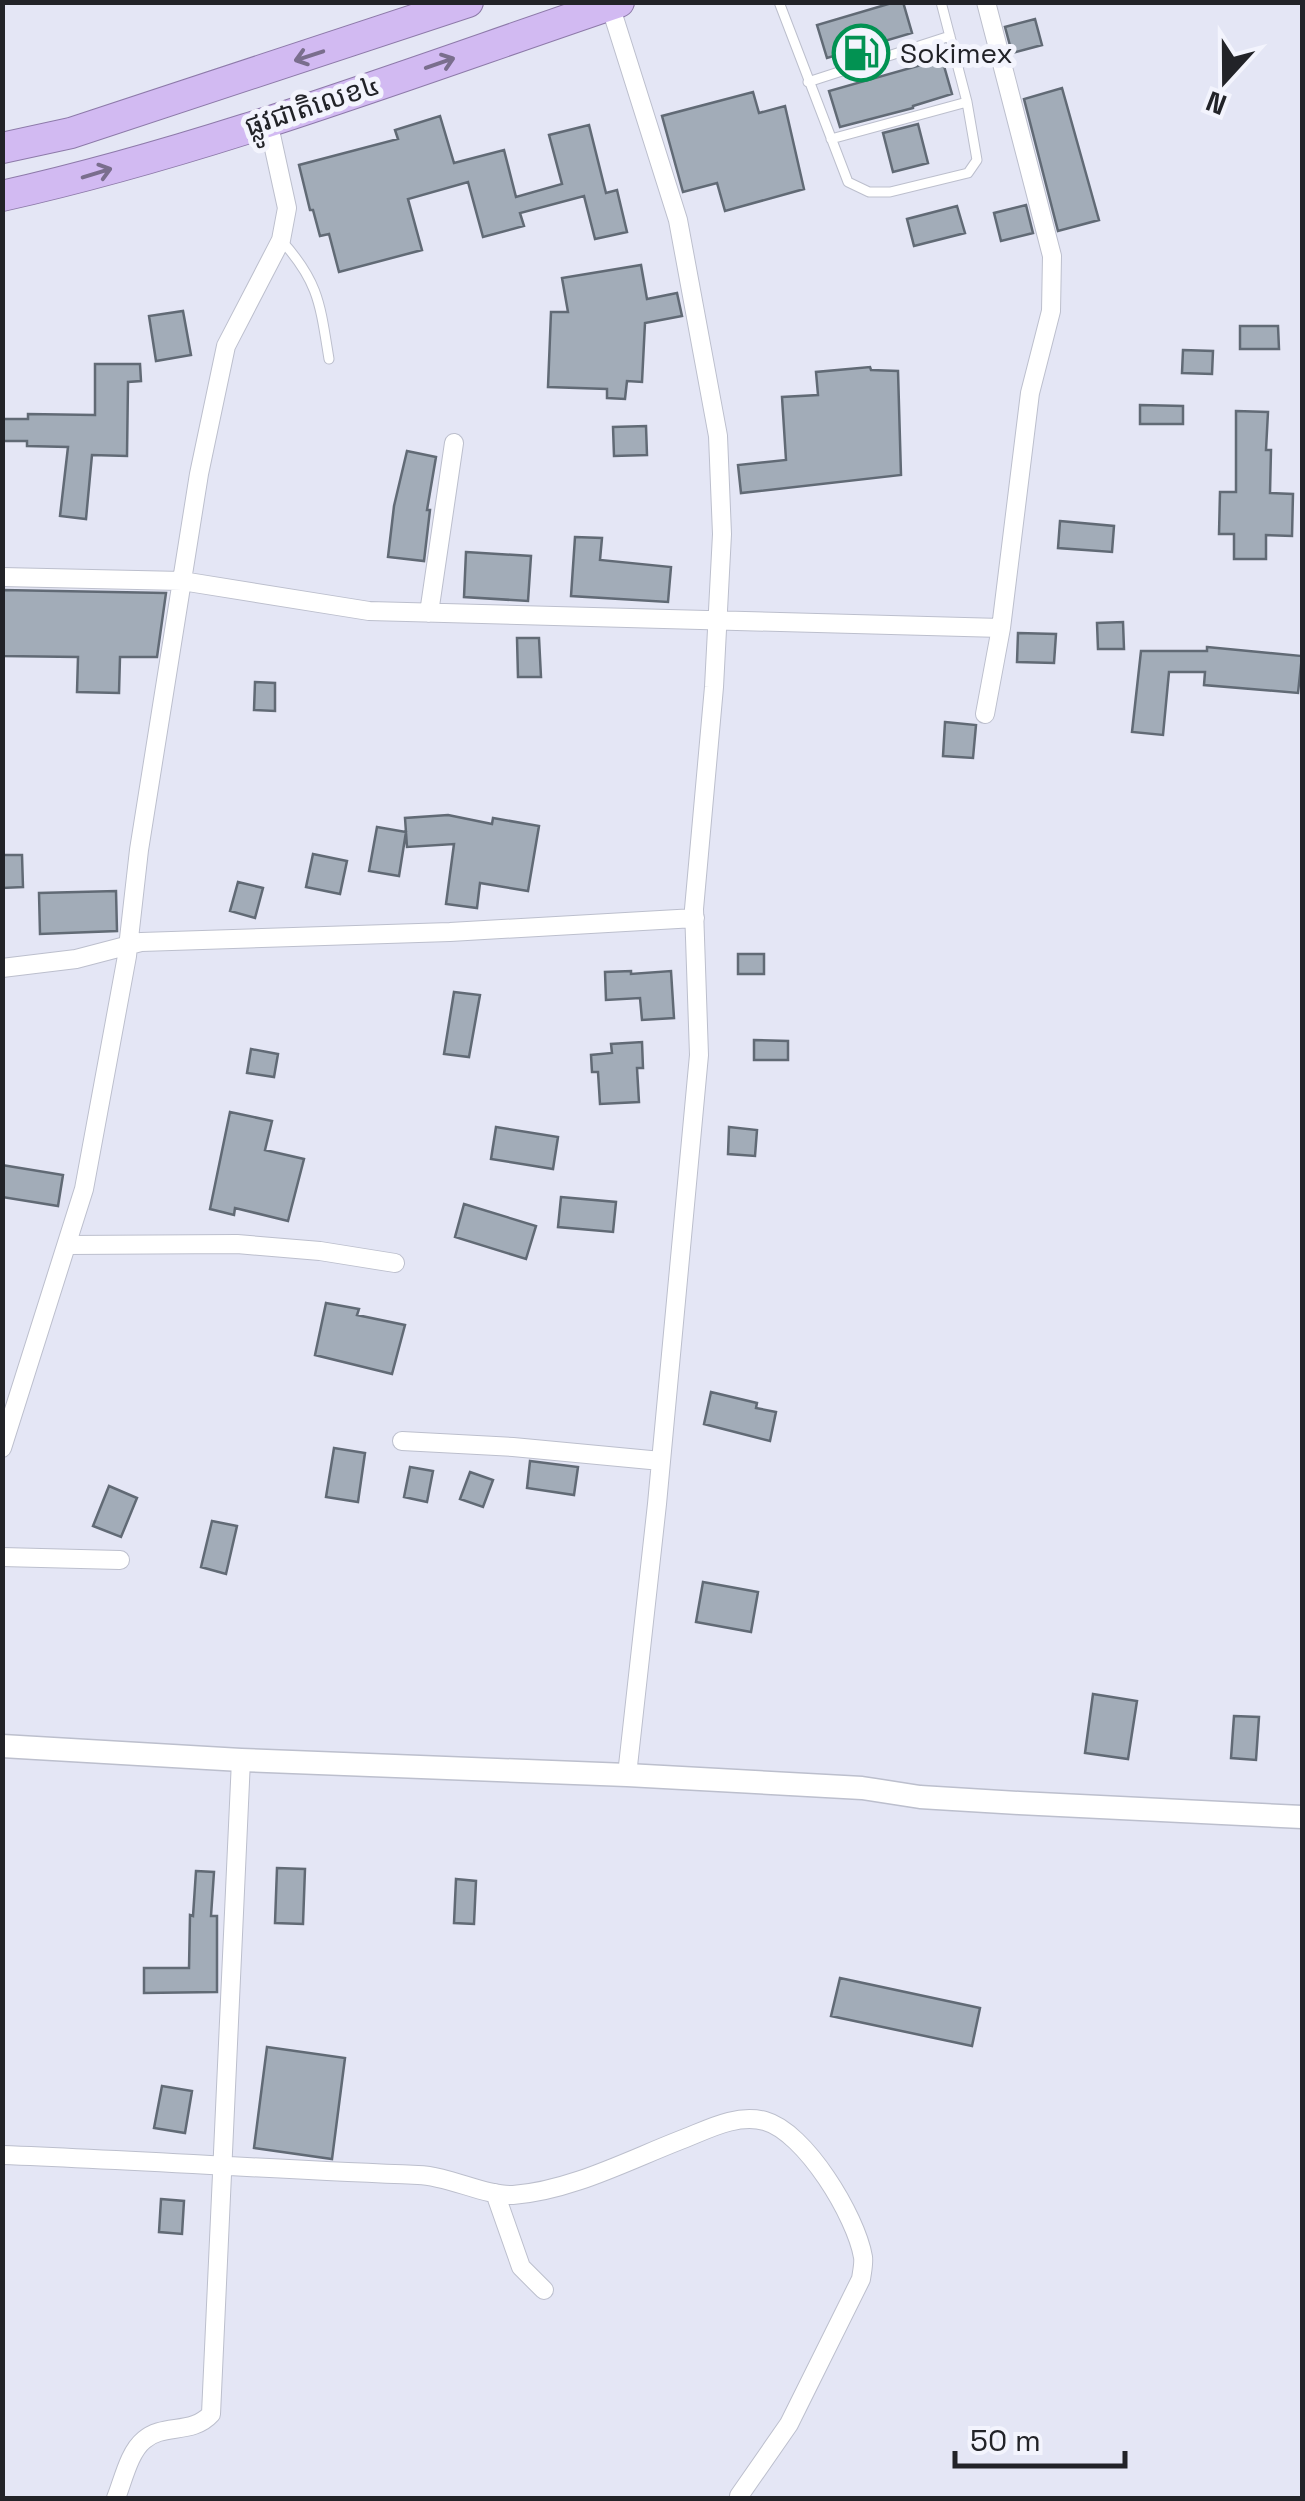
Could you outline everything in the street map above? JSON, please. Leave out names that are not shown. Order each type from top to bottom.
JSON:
[{"type":"highway","name":"ផ្លូវជាតិលេខ៤","points":[[2,148],[71,133],[468,2]]},
{"type":"highway","name":"ផ្លូវជាតិលេខ៤","points":[[2,196],[81,178],[268,120],[614,4]]},
{"type":"street","points":[[985,714],[1001,628],[1030,392],[1051,311],[1052,256],[986,2]]},
{"type":"street","points":[[614,4],[678,220],[718,436],[721,514],[718,622],[695,918],[699,1055],[627,1775]]},
{"type":"street","points":[[2,1448],[84,1189],[128,946],[139,850],[199,474],[226,346],[280,240],[287,208],[268,120]]},
{"type":"street","points":[[429,612],[454,443]]},
{"type":"street","points":[[2,577],[182,581],[369,611],[1001,628]]},
{"type":"street","points":[[2,968],[76,958],[141,942],[450,932],[695,918]]},
{"type":"street","points":[[68,1245],[237,1244],[395,1263]]},
{"type":"street","points":[[402,1441],[660,1461]]},
{"type":"street","points":[[2,1557],[120,1560]]},
{"type":"street","points":[[2,1746],[627,1775],[862,1788],[920,1797],[1302,1817]]},
{"type":"street","points":[[116,2498],[143,2440],[191,2428],[211,2414],[241,1760]]},
{"type":"street","points":[[2,2155],[423,2175],[510,2195],[539,2191],[734,2119],[762,2120],[788,2130],[824,2172],[864,2258],[861,2279],[789,2424],[740,2496]]},
{"type":"street","points":[[495,2193],[521,2267],[544,2290]]},
{"type":"lane","points":[[779,2],[848,182],[869,192],[890,192],[968,173],[977,160],[968,102],[941,2]]},
{"type":"lane","points":[[808,82],[950,36]]},
{"type":"lane","points":[[831,139],[968,102]]},
{"type":"lane","points":[[280,240],[303,265],[319,298],[328,359]]},
{"type":"building","points":[[903,2],[912,33],[827,58],[817,25]]},
{"type":"building","points":[[1035,19],[1042,45],[1012,53],[1005,27]]},
{"type":"building","points":[[942,59],[952,94],[840,127],[829,91]]},
{"type":"building","points":[[1062,88],[1099,220],[1058,231],[1024,99]]},
{"type":"building","points":[[753,92],[759,113],[785,106],[804,189],[725,211],[717,183],[683,192],[662,116]]},
{"type":"building","points":[[440,116],[454,163],[504,150],[516,197],[562,184],[549,135],[589,125],[606,193],[617,190],[627,232],[595,239],[584,196],[520,213],[524,226],[483,237],[468,182],[408,199],[422,250],[339,272],[329,234],[320,236],[310,210],[299,165],[398,139],[395,130]]},
{"type":"building","points":[[918,124],[928,163],[893,172],[883,133]]},
{"type":"building","points":[[1026,205],[1033,233],[1001,241],[994,213]]},
{"type":"building","points":[[957,206],[965,233],[914,246],[907,219]]},
{"type":"building","points":[[641,265],[647,299],[677,293],[682,316],[645,323],[642,382],[627,381],[625,399],[607,398],[607,389],[548,387],[551,312],[568,312],[562,278]]},
{"type":"building","points":[[183,311],[191,355],[156,361],[149,316]]},
{"type":"building","points":[[1240,326],[1278,326],[1279,349],[1240,349]]},
{"type":"building","points":[[1183,350],[1213,351],[1212,374],[1182,373]]},
{"type":"building","points":[[95,364],[140,364],[141,381],[128,382],[127,456],[92,455],[86,519],[60,516],[68,447],[2,441],[2,419],[28,419],[28,414],[95,415]]},
{"type":"building","points":[[870,367],[898,371],[901,475],[741,493],[738,465],[786,460],[782,397],[818,395],[816,372]]},
{"type":"building","points":[[1140,405],[1183,406],[1183,424],[1140,424]]},
{"type":"building","points":[[1236,411],[1268,412],[1270,493],[1293,494],[1292,536],[1266,535],[1266,559],[1234,559],[1234,534],[1219,534],[1220,492],[1236,492]]},
{"type":"building","points":[[646,426],[647,455],[614,456],[613,427]]},
{"type":"building","points":[[407,451],[436,457],[424,561],[388,557],[394,506]]},
{"type":"building","points":[[1060,521],[1114,526],[1112,552],[1058,548]]},
{"type":"building","points":[[575,537],[602,538],[600,560],[671,567],[668,602],[571,596]]},
{"type":"building","points":[[466,552],[531,556],[528,601],[464,597]]},
{"type":"building","points":[[2,590],[166,593],[157,657],[120,657],[119,693],[77,692],[78,657],[2,656]]},
{"type":"building","points":[[1123,622],[1124,649],[1098,649],[1097,623]]},
{"type":"building","points":[[1018,633],[1056,634],[1054,663],[1017,662]]},
{"type":"building","points":[[517,638],[539,638],[541,677],[518,677]]},
{"type":"building","points":[[1207,647],[1302,656],[1298,693],[1204,685],[1205,672],[1169,672],[1163,735],[1132,732],[1141,651],[1207,651]]},
{"type":"building","points":[[255,682],[275,683],[275,711],[254,710]]},
{"type":"building","points":[[945,722],[976,725],[973,758],[943,756]]},
{"type":"building","points":[[448,815],[492,824],[493,818],[539,826],[528,891],[480,883],[477,908],[446,904],[454,844],[407,847],[405,818]]},
{"type":"building","points":[[377,827],[406,832],[399,876],[369,871]]},
{"type":"building","points":[[313,854],[347,861],[340,894],[306,887]]},
{"type":"building","points":[[2,855],[22,855],[23,887],[2,888]]},
{"type":"building","points":[[238,882],[263,888],[255,918],[230,911]]},
{"type":"building","points":[[116,891],[117,931],[40,934],[39,893]]},
{"type":"building","points":[[738,954],[764,954],[764,974],[738,974]]},
{"type":"building","points":[[671,971],[674,1018],[642,1020],[640,998],[606,1000],[605,972]]},
{"type":"building","points":[[454,992],[480,995],[469,1057],[444,1054]]},
{"type":"building","points":[[754,1040],[788,1041],[788,1060],[754,1060]]},
{"type":"building","points":[[642,1042],[643,1068],[637,1068],[639,1102],[600,1104],[598,1072],[592,1072],[591,1055],[612,1053],[611,1044]]},
{"type":"building","points":[[251,1049],[278,1054],[274,1077],[247,1073]]},
{"type":"building","points":[[230,1112],[272,1121],[265,1150],[304,1159],[288,1221],[235,1208],[234,1215],[210,1209]]},
{"type":"building","points":[[496,1127],[558,1137],[553,1169],[491,1159]]},
{"type":"building","points":[[729,1127],[757,1130],[755,1156],[728,1154]]},
{"type":"building","points":[[2,1165],[63,1175],[58,1206],[2,1197]]},
{"type":"building","points":[[561,1197],[616,1202],[613,1232],[558,1227]]},
{"type":"building","points":[[464,1204],[536,1226],[526,1259],[455,1237]]},
{"type":"building","points":[[326,1303],[359,1309],[357,1315],[405,1325],[392,1374],[315,1355]]},
{"type":"building","points":[[711,1392],[757,1403],[756,1408],[776,1412],[770,1441],[704,1424]]},
{"type":"building","points":[[334,1448],[365,1453],[358,1502],[326,1497]]},
{"type":"building","points":[[530,1461],[578,1467],[574,1495],[527,1488]]},
{"type":"building","points":[[410,1467],[433,1471],[427,1502],[404,1497]]},
{"type":"building","points":[[470,1472],[493,1480],[483,1507],[460,1499]]},
{"type":"building","points":[[109,1486],[137,1498],[121,1537],[93,1526]]},
{"type":"building","points":[[212,1521],[237,1526],[226,1574],[201,1567]]},
{"type":"building","points":[[703,1582],[758,1592],[751,1632],[696,1622]]},
{"type":"building","points":[[1093,1694],[1137,1701],[1128,1759],[1085,1753]]},
{"type":"building","points":[[1234,1716],[1259,1717],[1256,1760],[1231,1758]]},
{"type":"building","points":[[277,1868],[305,1869],[303,1924],[275,1923]]},
{"type":"building","points":[[196,1871],[214,1872],[211,1916],[217,1916],[217,1992],[144,1993],[144,1968],[189,1968]]},
{"type":"building","points":[[456,1879],[476,1881],[474,1924],[454,1923]]},
{"type":"building","points":[[840,1978],[980,2008],[972,2046],[831,2016]]},
{"type":"building","points":[[267,2047],[345,2058],[332,2159],[254,2148]]},
{"type":"building","points":[[162,2086],[192,2091],[185,2133],[154,2128]]},
{"type":"building","points":[[161,2199],[184,2201],[182,2234],[159,2232]]},
{"type":"place","name":"Sokimex","points":[[861,53]]}]
